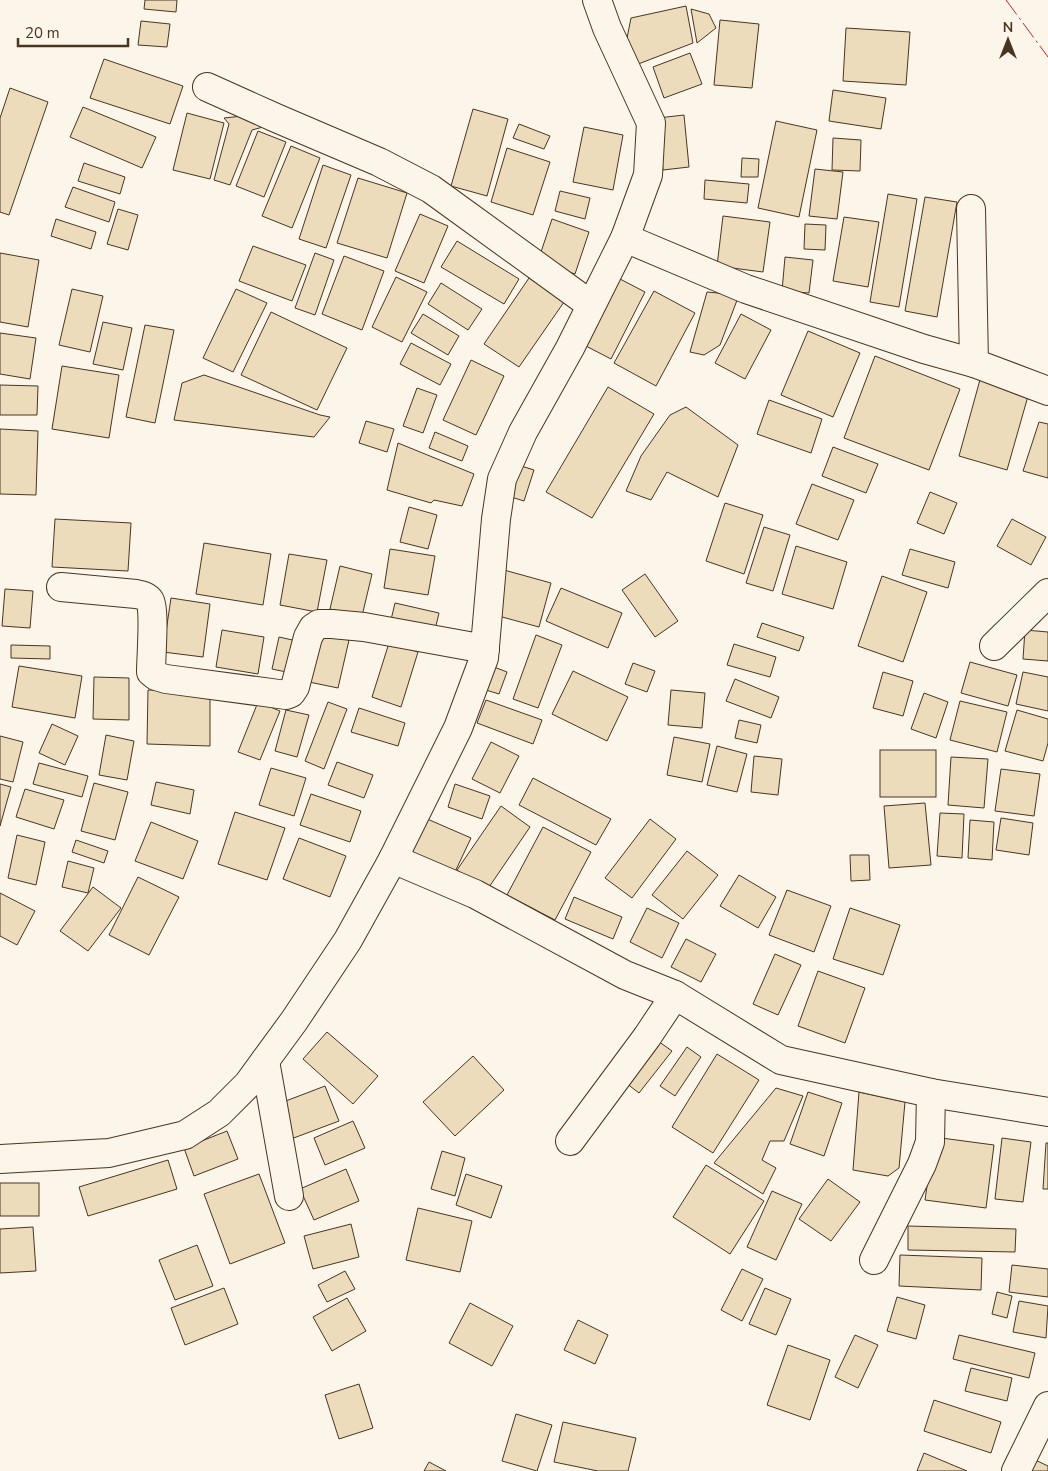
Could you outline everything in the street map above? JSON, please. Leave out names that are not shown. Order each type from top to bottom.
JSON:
[{"type":"street","points":[[0,1159],[109,1153],[185,1135],[219,1113],[248,1084],[265,1061],[348,940],[393,860],[458,728],[484,658],[496,519],[502,479],[523,432],[570,348],[625,238],[648,175],[652,123],[607,28],[597,0]]},
{"type":"street","points":[[207,87],[380,162],[431,189],[591,305]]},
{"type":"street","points":[[971,209],[974,363]]},
{"type":"street","points":[[625,238],[746,289],[924,349],[974,363],[1048,391]]},
{"type":"street","points":[[61,587],[136,594],[148,598],[152,602],[151,672],[156,676],[166,679],[286,695],[291,693],[295,687],[308,636],[312,628],[319,624],[364,627],[485,649]]},
{"type":"street","points":[[994,646],[1048,593]]},
{"type":"street","points":[[393,860],[475,894],[625,975],[675,995],[781,1060],[931,1093],[1048,1112]]},
{"type":"street","points":[[570,1141],[647,1037],[675,995]]},
{"type":"street","points":[[265,1061],[289,1196]]},
{"type":"street","points":[[874,1260],[922,1164],[930,1142],[931,1093]]},
{"type":"street","points":[[1016,1471],[1048,1406]]},
{"type":"building","points":[[145,0],[177,0],[176,12],[144,9]]},
{"type":"building","points":[[686,6],[693,43],[633,66],[625,48],[631,18]]},
{"type":"building","points":[[691,9],[709,14],[716,28],[697,43]]},
{"type":"building","points":[[720,20],[759,24],[752,88],[714,85]]},
{"type":"building","points":[[141,21],[170,24],[167,47],[138,45]]},
{"type":"building","points":[[846,28],[910,32],[906,85],[843,81]]},
{"type":"building","points":[[690,53],[702,84],[664,98],[653,67]]},
{"type":"building","points":[[104,59],[183,86],[170,124],[90,98]]},
{"type":"building","points":[[10,88],[48,102],[9,215],[0,212],[0,118]]},
{"type":"building","points":[[833,90],[886,98],[881,129],[829,121]]},
{"type":"building","points":[[83,107],[156,137],[142,168],[70,137]]},
{"type":"building","points":[[473,109],[508,119],[487,196],[451,186]]},
{"type":"building","points":[[187,113],[224,123],[210,179],[173,170]]},
{"type":"building","points":[[684,115],[689,167],[663,170],[658,118]]},
{"type":"building","points":[[243,116],[263,127],[252,130],[230,185],[214,180],[229,124],[224,118]]},
{"type":"building","points":[[776,121],[817,130],[799,217],[758,208]]},
{"type":"building","points":[[519,124],[550,136],[544,149],[513,138]]},
{"type":"building","points":[[584,127],[623,135],[613,190],[573,182]]},
{"type":"building","points":[[258,131],[286,142],[264,197],[236,186]]},
{"type":"building","points":[[833,138],[861,140],[860,171],[832,170]]},
{"type":"building","points":[[291,146],[320,158],[292,228],[262,216]]},
{"type":"building","points":[[507,148],[550,162],[533,215],[491,202]]},
{"type":"building","points":[[742,158],[759,159],[758,177],[741,177]]},
{"type":"building","points":[[84,163],[125,177],[120,194],[78,181]]},
{"type":"building","points":[[323,165],[351,175],[326,248],[299,239]]},
{"type":"building","points":[[815,169],[843,172],[837,219],[809,216]]},
{"type":"building","points":[[358,178],[407,193],[387,258],[337,243]]},
{"type":"building","points":[[705,180],[749,184],[747,203],[704,199]]},
{"type":"building","points":[[73,187],[115,202],[109,222],[65,207]]},
{"type":"building","points":[[560,191],[590,198],[585,219],[555,211]]},
{"type":"building","points":[[888,194],[917,199],[899,307],[870,302]]},
{"type":"building","points":[[925,197],[957,202],[937,317],[905,311]]},
{"type":"building","points":[[118,209],[138,215],[128,250],[107,244]]},
{"type":"building","points":[[420,214],[448,226],[424,283],[395,271]]},
{"type":"building","points":[[723,216],[770,222],[763,272],[717,266]]},
{"type":"building","points":[[844,217],[879,222],[868,287],[833,281]]},
{"type":"building","points":[[56,219],[96,232],[91,249],[51,236]]},
{"type":"building","points":[[552,219],[589,232],[575,274],[538,261]]},
{"type":"building","points":[[805,224],[826,225],[825,250],[804,249]]},
{"type":"building","points":[[457,241],[519,279],[504,304],[441,267]]},
{"type":"building","points":[[253,246],[306,265],[292,301],[239,281]]},
{"type":"building","points":[[0,253],[39,260],[28,327],[0,322]]},
{"type":"building","points":[[315,253],[334,260],[315,315],[295,308]]},
{"type":"building","points":[[344,256],[384,271],[362,330],[322,314]]},
{"type":"building","points":[[785,257],[813,260],[809,293],[782,291]]},
{"type":"building","points":[[396,277],[427,292],[402,342],[372,327]]},
{"type":"building","points":[[529,278],[564,302],[519,367],[484,344]]},
{"type":"building","points":[[620,279],[645,292],[611,359],[586,346]]},
{"type":"building","points":[[441,283],[482,309],[468,330],[428,304]]},
{"type":"building","points":[[72,289],[103,296],[90,352],[59,345]]},
{"type":"building","points":[[236,289],[267,303],[233,372],[203,358]]},
{"type":"building","points":[[654,291],[695,313],[656,386],[614,363]]},
{"type":"building","points":[[707,292],[739,295],[720,345],[704,355],[690,352]]},
{"type":"building","points":[[271,312],[347,348],[317,410],[241,375]]},
{"type":"building","points":[[423,314],[459,336],[448,355],[411,333]]},
{"type":"building","points":[[741,314],[771,330],[745,379],[715,363]]},
{"type":"building","points":[[103,322],[132,328],[123,370],[93,364]]},
{"type":"building","points":[[145,325],[174,330],[155,423],[126,417]]},
{"type":"building","points":[[808,331],[860,353],[833,417],[781,395]]},
{"type":"building","points":[[0,333],[36,338],[30,379],[0,374]]},
{"type":"building","points":[[411,343],[451,364],[440,385],[400,364]]},
{"type":"building","points":[[875,356],[960,389],[929,470],[844,438]]},
{"type":"building","points":[[471,360],[504,376],[476,435],[443,420]]},
{"type":"building","points":[[62,366],[119,375],[109,438],[52,429]]},
{"type":"building","points":[[204,375],[330,417],[314,437],[174,420],[182,383]]},
{"type":"building","points":[[981,376],[1030,389],[1007,470],[959,456]]},
{"type":"building","points":[[0,385],[38,386],[37,415],[0,415]]},
{"type":"building","points":[[608,387],[654,414],[592,518],[546,492]]},
{"type":"building","points":[[417,388],[437,395],[423,433],[403,426]]},
{"type":"building","points":[[769,400],[822,419],[811,453],[757,434]]},
{"type":"building","points":[[686,407],[738,445],[718,497],[667,472],[651,500],[626,491],[641,456],[670,415]]},
{"type":"building","points":[[366,421],[394,429],[387,452],[359,443]]},
{"type":"building","points":[[1039,422],[1048,424],[1048,478],[1023,471]]},
{"type":"building","points":[[0,429],[38,431],[36,495],[0,494]]},
{"type":"building","points":[[435,432],[468,446],[462,461],[429,448]]},
{"type":"building","points":[[398,443],[474,474],[462,506],[434,500],[431,503],[387,490]]},
{"type":"building","points":[[833,447],[878,464],[866,493],[822,476]]},
{"type":"building","points":[[518,465],[534,470],[524,501],[508,496]]},
{"type":"building","points":[[812,484],[854,500],[838,540],[796,524]]},
{"type":"building","points":[[930,492],[957,503],[944,534],[917,523]]},
{"type":"building","points":[[725,503],[763,515],[744,574],[706,561]]},
{"type":"building","points":[[409,507],[437,515],[428,549],[400,542]]},
{"type":"building","points":[[55,519],[131,523],[128,571],[52,567]]},
{"type":"building","points":[[1012,519],[1046,537],[1031,565],[997,546]]},
{"type":"building","points":[[764,527],[790,535],[773,591],[746,583]]},
{"type":"building","points":[[204,543],[271,554],[263,605],[196,594]]},
{"type":"building","points":[[796,546],[847,562],[833,609],[782,594]]},
{"type":"building","points":[[390,549],[435,556],[428,595],[384,588]]},
{"type":"building","points":[[910,549],[955,562],[948,588],[902,575]]},
{"type":"building","points":[[289,554],[327,560],[317,612],[280,605]]},
{"type":"building","points":[[340,566],[372,574],[362,616],[330,609]]},
{"type":"building","points":[[504,570],[551,583],[539,627],[491,614]]},
{"type":"building","points":[[645,574],[678,621],[655,637],[622,590]]},
{"type":"building","points":[[882,576],[927,592],[903,662],[858,646]]},
{"type":"building","points":[[561,588],[622,613],[608,648],[546,621]]},
{"type":"building","points":[[5,589],[33,591],[30,628],[2,626]]},
{"type":"building","points":[[171,598],[210,604],[203,657],[163,652]]},
{"type":"building","points":[[395,603],[439,613],[434,634],[390,624]]},
{"type":"building","points":[[762,623],[804,637],[799,651],[757,637]]},
{"type":"building","points":[[222,630],[264,637],[258,674],[216,667]]},
{"type":"building","points":[[1025,630],[1048,632],[1048,661],[1023,659]]},
{"type":"building","points":[[320,633],[349,640],[338,688],[309,682]]},
{"type":"building","points":[[536,635],[562,645],[538,708],[513,699]]},
{"type":"building","points":[[279,637],[297,641],[291,673],[272,669]]},
{"type":"building","points":[[389,643],[418,652],[401,707],[372,697]]},
{"type":"building","points":[[734,644],[776,657],[770,677],[727,665]]},
{"type":"building","points":[[11,645],[50,646],[50,659],[11,658]]},
{"type":"building","points":[[970,662],[1017,675],[1008,706],[961,693]]},
{"type":"building","points":[[633,663],[655,671],[647,692],[625,684]]},
{"type":"building","points":[[19,666],[82,676],[75,718],[12,707]]},
{"type":"building","points":[[494,667],[507,672],[499,694],[486,690]]},
{"type":"building","points":[[573,671],[628,697],[607,741],[552,714]]},
{"type":"building","points":[[883,672],[913,681],[903,716],[873,708]]},
{"type":"building","points":[[1023,672],[1048,677],[1048,711],[1016,704]]},
{"type":"building","points":[[94,677],[129,678],[129,720],[93,719]]},
{"type":"building","points":[[735,679],[779,697],[771,718],[726,701]]},
{"type":"building","points":[[148,690],[210,691],[210,746],[147,744]]},
{"type":"building","points":[[671,690],[705,693],[702,728],[668,725]]},
{"type":"building","points":[[924,693],[948,702],[936,738],[911,729]]},
{"type":"building","points":[[486,700],[542,720],[533,744],[477,723]]},
{"type":"building","points":[[960,701],[1007,712],[997,752],[950,740]]},
{"type":"building","points":[[258,702],[280,711],[260,760],[238,752]]},
{"type":"building","points":[[328,702],[347,709],[324,769],[305,761]]},
{"type":"building","points":[[359,708],[405,723],[398,746],[351,732]]},
{"type":"building","points":[[286,710],[309,715],[297,757],[275,751]]},
{"type":"building","points":[[1017,710],[1048,719],[1048,743],[1043,761],[1005,751]]},
{"type":"building","points":[[739,720],[761,725],[757,743],[735,738]]},
{"type":"building","points":[[52,724],[78,736],[65,765],[39,753]]},
{"type":"building","points":[[106,735],[134,741],[127,780],[99,775]]},
{"type":"building","points":[[0,736],[23,742],[13,782],[0,779]]},
{"type":"building","points":[[674,737],[710,744],[702,782],[667,775]]},
{"type":"building","points":[[491,742],[519,756],[500,793],[472,779]]},
{"type":"building","points":[[717,746],[747,754],[737,792],[707,785]]},
{"type":"building","points":[[880,750],[936,750],[936,797],[880,797]]},
{"type":"building","points":[[754,756],[782,759],[778,795],[751,792]]},
{"type":"building","points":[[951,757],[988,759],[984,808],[948,805]]},
{"type":"building","points":[[337,762],[373,775],[364,798],[328,785]]},
{"type":"building","points":[[39,763],[88,776],[82,797],[33,784]]},
{"type":"building","points":[[271,768],[306,778],[294,816],[259,805]]},
{"type":"building","points":[[1001,769],[1040,774],[1034,816],[995,811]]},
{"type":"building","points":[[533,778],[611,819],[596,845],[519,805]]},
{"type":"building","points":[[156,782],[194,790],[190,814],[151,805]]},
{"type":"building","points":[[94,783],[128,792],[115,840],[81,831]]},
{"type":"building","points":[[0,784],[11,787],[0,826]]},
{"type":"building","points":[[455,784],[490,796],[482,819],[448,807]]},
{"type":"building","points":[[25,789],[64,800],[54,829],[16,817]]},
{"type":"building","points":[[311,794],[361,811],[350,842],[300,825]]},
{"type":"building","points":[[925,803],[931,865],[889,868],[884,806]]},
{"type":"building","points":[[501,806],[530,827],[487,890],[457,870]]},
{"type":"building","points":[[235,812],[285,828],[267,880],[218,864]]},
{"type":"building","points":[[940,813],[964,814],[962,858],[937,856]]},
{"type":"building","points":[[425,818],[471,838],[454,874],[409,854]]},
{"type":"building","points":[[1001,818],[1033,823],[1029,855],[996,850]]},
{"type":"building","points":[[650,819],[676,839],[632,898],[605,878]]},
{"type":"building","points":[[970,820],[994,822],[992,860],[968,858]]},
{"type":"building","points":[[151,822],[198,841],[183,879],[135,861]]},
{"type":"building","points":[[543,827],[591,852],[555,920],[507,895]]},
{"type":"building","points":[[17,835],[45,842],[36,885],[8,878]]},
{"type":"building","points":[[299,838],[346,856],[330,897],[283,879]]},
{"type":"building","points":[[76,840],[108,851],[104,863],[72,852]]},
{"type":"building","points":[[687,851],[718,875],[683,919],[652,895]]},
{"type":"building","points":[[850,855],[869,855],[870,880],[851,881]]},
{"type":"building","points":[[68,861],[94,868],[88,893],[62,887]]},
{"type":"building","points":[[739,875],[776,897],[758,928],[720,906]]},
{"type":"building","points":[[138,877],[179,897],[149,955],[109,935]]},
{"type":"building","points":[[93,887],[121,908],[88,951],[60,931]]},
{"type":"building","points":[[787,890],[831,906],[814,952],[769,935]]},
{"type":"building","points":[[0,893],[35,911],[17,945],[0,936]]},
{"type":"building","points":[[574,897],[622,917],[613,939],[565,919]]},
{"type":"building","points":[[647,908],[679,923],[662,958],[630,942]]},
{"type":"building","points":[[850,908],[900,925],[883,975],[833,959]]},
{"type":"building","points":[[686,939],[716,954],[701,982],[671,967]]},
{"type":"building","points":[[775,954],[801,965],[778,1015],[753,1004]]},
{"type":"building","points":[[818,971],[865,988],[845,1043],[798,1026]]},
{"type":"building","points":[[327,1032],[378,1076],[353,1104],[303,1059]]},
{"type":"building","points":[[658,1041],[672,1051],[639,1093],[626,1083]]},
{"type":"building","points":[[687,1047],[701,1057],[675,1096],[660,1086]]},
{"type":"building","points":[[717,1054],[759,1080],[713,1153],[672,1127]]},
{"type":"building","points":[[473,1056],[504,1090],[455,1136],[423,1102]]},
{"type":"building","points":[[325,1086],[339,1121],[291,1139],[278,1104]]},
{"type":"building","points":[[776,1088],[803,1096],[784,1141],[770,1141],[762,1160],[776,1168],[763,1194],[714,1163]]},
{"type":"building","points":[[808,1092],[842,1103],[824,1156],[790,1144]]},
{"type":"building","points":[[859,1092],[905,1102],[899,1168],[888,1176],[853,1170]]},
{"type":"building","points":[[353,1121],[365,1148],[325,1165],[314,1138]]},
{"type":"building","points":[[227,1131],[238,1159],[194,1176],[184,1148]]},
{"type":"building","points":[[934,1137],[994,1145],[986,1208],[925,1200]]},
{"type":"building","points":[[1002,1138],[1031,1142],[1023,1202],[995,1199]]},
{"type":"building","points":[[1046,1143],[1048,1143],[1048,1189],[1043,1189]]},
{"type":"building","points":[[442,1151],[465,1158],[455,1196],[431,1189]]},
{"type":"building","points":[[168,1160],[177,1189],[88,1216],[79,1187]]},
{"type":"building","points":[[706,1165],[764,1201],[730,1254],[673,1217]]},
{"type":"building","points":[[346,1169],[359,1201],[314,1220],[300,1189]]},
{"type":"building","points":[[259,1174],[285,1243],[230,1264],[204,1194]]},
{"type":"building","points":[[466,1174],[502,1186],[491,1218],[456,1205]]},
{"type":"building","points":[[828,1179],[860,1202],[831,1241],[799,1219]]},
{"type":"building","points":[[0,1183],[39,1183],[39,1216],[0,1216]]},
{"type":"building","points":[[772,1191],[802,1204],[776,1260],[747,1247]]},
{"type":"building","points":[[418,1208],[472,1221],[460,1272],[406,1260]]},
{"type":"building","points":[[351,1224],[359,1257],[313,1269],[304,1236]]},
{"type":"building","points":[[908,1226],[1016,1229],[1015,1252],[908,1250]]},
{"type":"building","points":[[33,1227],[36,1271],[0,1273],[0,1229]]},
{"type":"building","points":[[197,1245],[213,1286],[175,1300],[159,1260]]},
{"type":"building","points":[[900,1255],[982,1258],[981,1290],[899,1286]]},
{"type":"building","points":[[1012,1265],[1048,1269],[1048,1297],[1009,1292]]},
{"type":"building","points":[[742,1269],[763,1279],[742,1321],[721,1310]]},
{"type":"building","points":[[345,1271],[355,1289],[327,1302],[318,1285]]},
{"type":"building","points":[[224,1288],[238,1324],[185,1345],[171,1308]]},
{"type":"building","points":[[765,1288],[791,1299],[776,1335],[749,1324]]},
{"type":"building","points":[[997,1292],[1012,1296],[1007,1318],[992,1314]]},
{"type":"building","points":[[897,1297],[925,1305],[916,1339],[887,1331]]},
{"type":"building","points":[[347,1298],[366,1331],[332,1351],[313,1317]]},
{"type":"building","points":[[1019,1301],[1048,1306],[1046,1338],[1013,1332]]},
{"type":"building","points":[[470,1303],[513,1326],[492,1366],[449,1343]]},
{"type":"building","points":[[578,1320],[608,1335],[595,1364],[564,1350]]},
{"type":"building","points":[[855,1335],[878,1345],[858,1388],[835,1377]]},
{"type":"building","points":[[959,1335],[1035,1353],[1029,1378],[953,1359]]},
{"type":"building","points":[[788,1345],[830,1360],[810,1420],[767,1405]]},
{"type":"building","points":[[971,1368],[1012,1378],[1007,1401],[965,1391]]},
{"type":"building","points":[[359,1384],[373,1428],[339,1439],[325,1395]]},
{"type":"building","points":[[934,1400],[1001,1422],[991,1453],[924,1431]]},
{"type":"building","points":[[516,1414],[552,1425],[537,1471],[502,1461]]},
{"type":"building","points":[[563,1422],[636,1438],[628,1471],[598,1471],[554,1462]]},
{"type":"building","points":[[924,1453],[967,1471],[917,1471]]},
{"type":"building","points":[[1031,1458],[1048,1466],[1048,1471],[1024,1471]]},
{"type":"building","points":[[429,1462],[446,1471],[424,1471]]},
{"type":"power","points":[[1006,0],[1048,57]]}]
